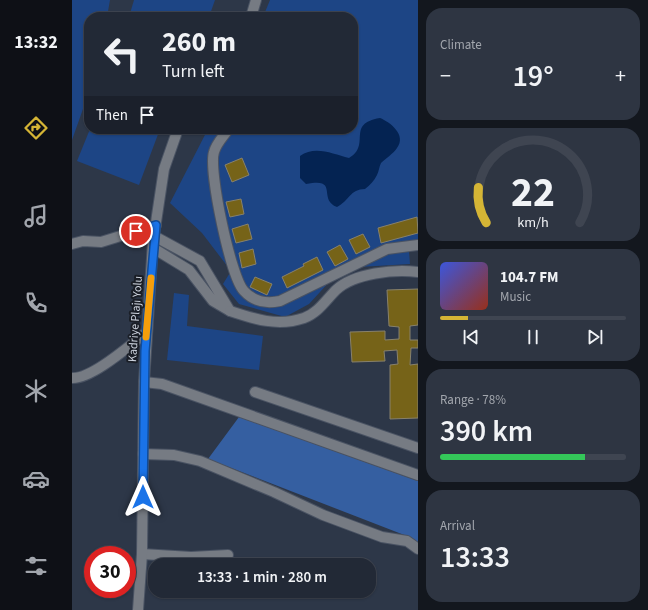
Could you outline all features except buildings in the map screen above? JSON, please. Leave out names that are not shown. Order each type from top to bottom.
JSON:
[{"type":"street","points":[[252,12],[256,0]]},
{"type":"street","name":"Kadriye Plajı Yolu","points":[[138,610],[142,554],[146,333],[154,236],[164,169],[176,134]]},
{"type":"street","points":[[226,134],[213,153],[214,176],[219,208],[236,274],[242,290],[252,299],[268,303],[280,301],[369,256],[387,249],[417,244]]},
{"type":"street","points":[[72,244],[83,241],[101,242],[156,225]]},
{"type":"street","points":[[154,236],[200,261],[230,311]]},
{"type":"street","points":[[153,248],[189,270],[213,301],[230,311],[262,322],[282,322],[304,318],[316,311],[338,289],[360,277],[401,270],[418,272]]},
{"type":"street","points":[[72,378],[76,378],[100,367],[146,333]]},
{"type":"street","points":[[144,382],[162,384],[418,475]]},
{"type":"street","points":[[255,392],[418,448]]},
{"type":"street","points":[[143,454],[174,455],[200,461],[274,492],[323,515],[382,537],[407,541],[418,549]]},
{"type":"street","points":[[142,554],[191,557],[228,555]]},
{"type":"shaded area","points":[[72,0],[110,0],[108,12],[84,12],[84,106],[72,140]]},
{"type":"shaded area","points":[[134,0],[215,0],[211,12],[130,12]]},
{"type":"shaded area","points":[[270,0],[418,0],[418,250],[409,251],[410,264],[342,268],[309,304],[285,317],[239,304],[223,284],[231,271],[202,233],[170,203],[205,134],[358,134],[358,12],[265,12]]},
{"type":"shaded area","points":[[380,118],[396,130],[399,134],[400,143],[394,152],[381,163],[378,174],[372,183],[365,189],[356,191],[337,207],[328,199],[325,186],[316,183],[306,184],[300,178],[300,156],[312,151],[324,151],[349,158],[356,153],[359,147],[361,130],[364,125],[370,121]]},
{"type":"shaded area","points":[[88,134],[158,134],[139,185],[77,161]]},
{"type":"shaded area","points":[[174,293],[189,295],[187,326],[263,336],[259,370],[167,360]]},
{"type":"shaded area","points":[[239,417],[418,481],[418,544],[412,538],[208,459]]},
{"type":"slow traffic","points":[[146,337],[151,278]]},
{"type":"route","points":[[136,231],[156,225],[145,351],[143,497]]}]
